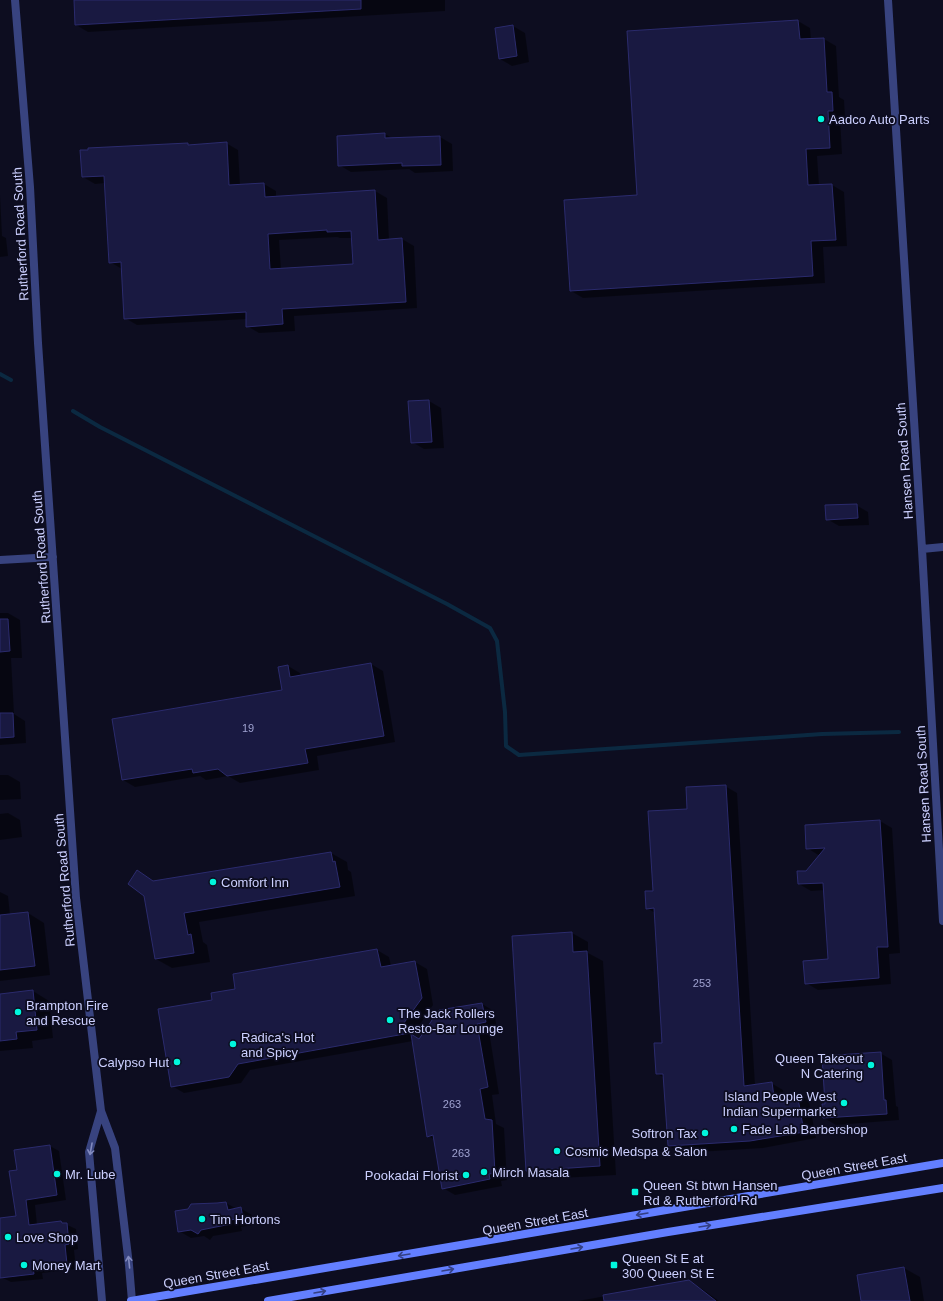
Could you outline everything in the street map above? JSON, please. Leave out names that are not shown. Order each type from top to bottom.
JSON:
[{"type":"main road","name":"Queen Street East","points":[[132,1301],[943,1163]]},
{"type":"main road","points":[[268,1301],[668,1232],[943,1188]]},
{"type":"street","name":"Rutherford Road South","points":[[15,0],[30,187],[39,351],[75,887],[101,1112],[115,1148],[132,1301]]},
{"type":"street","name":"Hansen Road South","points":[[888,0],[922,549],[943,921]]},
{"type":"street","points":[[922,549],[943,547]]},
{"type":"street","points":[[0,560],[53,557]]},
{"type":"street","name":"Rutherford Road South","points":[[101,1112],[89,1152],[102,1301]]},
{"type":"building","points":[[74,0],[361,0],[361,9],[75,25]]},
{"type":"building","points":[[798,20],[800,39],[824,38],[827,92],[832,92],[833,111],[828,111],[830,148],[806,149],[808,185],[832,184],[836,240],[811,241],[813,276],[570,291],[564,200],[637,195],[627,31]]},
{"type":"building","points":[[513,25],[517,56],[499,59],[495,28]]},
{"type":"building","points":[[385,133],[385,138],[440,136],[441,165],[402,166],[402,163],[338,166],[337,136]]},
{"type":"building","points":[[227,142],[229,185],[264,183],[265,197],[375,190],[378,240],[402,238],[406,302],[282,309],[283,324],[246,327],[246,312],[124,319],[121,262],[109,263],[104,176],[82,177],[80,150],[88,150],[88,148],[188,143],[188,145]],"holes":[[[327,230],[327,232],[351,231],[353,264],[270,269],[268,234]]]},
{"type":"building","points":[[429,400],[432,442],[411,443],[408,401]]},
{"type":"building","points":[[857,504],[858,518],[826,520],[825,505]]},
{"type":"building","points":[[0,619],[8,619],[10,651],[0,652]]},
{"type":"building","points":[[371,663],[384,736],[305,749],[308,763],[227,776],[218,769],[193,773],[192,769],[122,780],[112,719],[282,690],[278,667],[288,665],[290,677]]},
{"type":"building","points":[[0,713],[13,713],[14,737],[0,738]]},
{"type":"building","points":[[726,785],[744,1086],[772,1082],[774,1097],[797,1093],[804,1132],[750,1141],[668,1146],[663,1074],[656,1074],[654,1043],[662,1043],[654,908],[646,909],[645,891],[653,891],[648,811],[687,809],[686,787]]},
{"type":"building","points":[[880,820],[888,947],[877,947],[879,978],[805,984],[803,961],[828,959],[823,883],[798,884],[797,871],[806,871],[825,848],[806,849],[805,825]]},
{"type":"building","points":[[331,852],[333,862],[335,861],[340,887],[184,913],[188,935],[191,934],[194,953],[155,959],[144,896],[128,884],[137,870],[153,881]]},
{"type":"building","points":[[28,912],[35,966],[0,970],[0,915]]},
{"type":"building","points":[[572,932],[573,952],[587,951],[600,1166],[526,1171],[512,936]]},
{"type":"building","points":[[377,949],[381,967],[415,961],[422,998],[401,1027],[410,1033],[238,1064],[229,1077],[171,1087],[158,1009],[212,1000],[211,993],[235,989],[233,974]]},
{"type":"building","name":"Brampton Fire and Rescue","points":[[33,990],[37,1030],[16,1032],[17,1039],[0,1041],[0,994]]},
{"type":"building","points":[[482,1003],[486,1022],[477,1024],[488,1087],[480,1089],[485,1119],[492,1120],[495,1173],[489,1174],[490,1179],[442,1189],[433,1135],[427,1137],[411,1034],[419,1039],[439,1010]]},
{"type":"building","points":[[881,1052],[884,1100],[886,1100],[887,1114],[823,1118],[822,1104],[825,1104],[822,1056]]},
{"type":"building","points":[[50,1145],[57,1195],[26,1200],[29,1225],[61,1221],[62,1223],[67,1223],[69,1244],[65,1245],[67,1264],[33,1268],[34,1274],[0,1278],[0,1218],[16,1216],[9,1171],[17,1170],[14,1150]]},
{"type":"building","points":[[226,1202],[228,1210],[241,1207],[243,1218],[230,1220],[231,1224],[201,1230],[198,1234],[191,1230],[178,1232],[175,1211],[188,1209],[191,1204]]},
{"type":"building","points":[[904,1267],[910,1301],[861,1301],[857,1275]]},
{"type":"building","points":[[689,1280],[716,1301],[604,1301],[603,1295]]},
{"type":"waterway","points":[[0,374],[11,380]]},
{"type":"waterway","points":[[73,411],[100,427],[447,604],[490,628],[497,641],[505,712],[506,746],[519,755],[822,734],[899,732]]},
{"type":"place","name":"Aadco Auto Parts","points":[[821,119]]},
{"type":"place","name":"Comfort Inn","points":[[213,882]]},
{"type":"place","name":"Brampton Fire and Rescue","points":[[18,1012]]},
{"type":"place","name":"The Jack Rollers Resto-Bar Lounge","points":[[390,1020]]},
{"type":"place","name":"Radica's Hot and Spicy","points":[[233,1044]]},
{"type":"place","name":"Calypso Hut","points":[[177,1062]]},
{"type":"place","name":"Queen Takeout N Catering","points":[[871,1065]]},
{"type":"place","name":"Island People West Indian Supermarket","points":[[844,1103]]},
{"type":"place","name":"Fade Lab Barbershop","points":[[734,1129]]},
{"type":"place","name":"Softron Tax","points":[[705,1133]]},
{"type":"place","name":"Cosmic Medspa & Salon","points":[[557,1151]]},
{"type":"place","name":"Mirch Masala","points":[[484,1172]]},
{"type":"place","name":"Mr. Lube","points":[[57,1174]]},
{"type":"place","name":"Pookadai Florist","points":[[466,1175]]},
{"type":"place","name":"Queen St btwn Hansen Rd & Rutherford Rd","points":[[635,1192]]},
{"type":"place","name":"Tim Hortons","points":[[202,1219]]},
{"type":"place","name":"Love Shop","points":[[8,1237]]},
{"type":"place","name":"Money Mart","points":[[24,1265]]},
{"type":"place","name":"Queen St E at 300 Queen St E","points":[[614,1265]]}]
